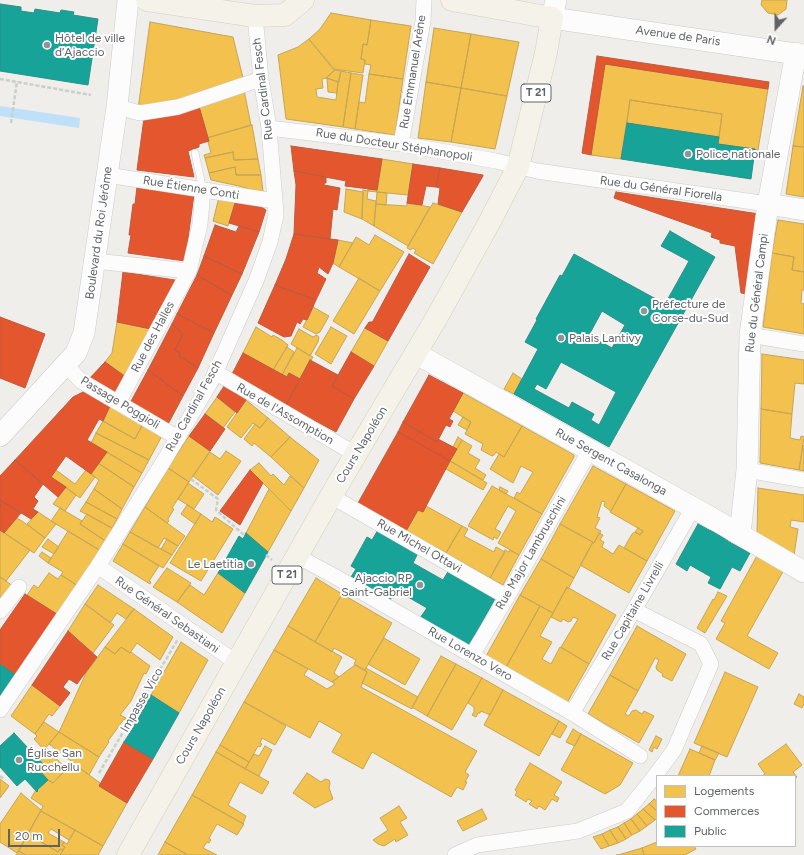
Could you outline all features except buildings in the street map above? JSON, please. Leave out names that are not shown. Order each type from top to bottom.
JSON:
[{"type":"main road","points":[[147,0],[255,16],[285,15],[303,0]]},
{"type":"main road","points":[[452,0],[554,9]]},
{"type":"main road","name":"Cours Napoléon","points":[[128,855],[331,496],[417,354],[518,167],[546,53],[554,9]]},
{"type":"street","name":"Boulevard du Roi Jérôme","points":[[0,436],[76,352],[84,333],[117,107],[128,0]]},
{"type":"street","name":"Rue Emmanuel Arène","points":[[401,144],[423,22],[424,0]]},
{"type":"street","name":"Avenue de Paris","points":[[554,9],[800,54]]},
{"type":"street","name":"Rue Cardinal Fesch","points":[[0,710],[98,566],[178,438],[212,380],[256,281],[270,242],[276,215],[269,128],[261,79],[255,16]]},
{"type":"street","name":"Rue du Général Campi","points":[[740,534],[747,470],[750,335],[768,204],[800,54]]},
{"type":"street","points":[[117,107],[140,112],[178,107],[261,79]]},
{"type":"street","name":"Rue du Docteur Stéphanopoli","points":[[269,128],[401,144],[496,161],[518,167]]},
{"type":"street","name":"Rue du Général Fiorella","points":[[518,167],[804,210]]},
{"type":"street","name":"Rue Étienne Conti","points":[[107,175],[275,201]]},
{"type":"street","name":"Rue des Halles","points":[[118,403],[189,271],[200,224],[203,190]]},
{"type":"street","points":[[95,260],[189,271]]},
{"type":"street","points":[[750,335],[804,344]]},
{"type":"street","name":"Rue Sergent Casalonga","points":[[417,354],[740,534],[804,572]]},
{"type":"street","name":"Passage Poggioli","points":[[66,364],[81,381],[178,438]]},
{"type":"street","name":"Rue de l'Assomption","points":[[215,372],[356,455]]},
{"type":"street","name":"Rue Major Lambruschini","points":[[472,655],[507,597],[590,450]]},
{"type":"street","points":[[747,470],[804,480]]},
{"type":"street","name":"Rue Michel Ottavi","points":[[331,496],[507,597]]},
{"type":"street","name":"Rue Capitaine Livrelli","points":[[572,713],[693,508]]},
{"type":"street","name":"Rue Lorenzo Vero","points":[[297,556],[572,713],[640,756]]},
{"type":"street","name":"Rue Général Sebastiani","points":[[98,566],[237,663]]},
{"type":"street","points":[[0,611],[19,587]]},
{"type":"street","points":[[634,610],[701,644],[711,664],[674,750],[656,775]]},
{"type":"street","points":[[455,855],[477,845],[578,831],[627,811],[656,775]]},
{"type":"lane","points":[[195,153],[203,190]]},
{"type":"path","points":[[0,79],[91,95]]},
{"type":"path","points":[[11,123],[17,81]]},
{"type":"path","points":[[191,479],[218,499],[216,510],[244,535]]},
{"type":"path","name":"Impasse Vico","points":[[99,773],[185,627]]},
{"type":"path","points":[[0,776],[5,780]]},
{"type":"water","points":[[0,106],[80,118],[79,128],[0,116]]},
{"type":"place","name":"Hôtel de ville d’Ajaccio","points":[[47,45]]},
{"type":"place","name":"Police nationale","points":[[688,154]]},
{"type":"place","name":"Préfecture de Corse-du-Sud","points":[[644,311]]},
{"type":"place","name":"Palais Lantivy","points":[[561,338]]},
{"type":"place","name":"Le Laetitia","points":[[251,564]]},
{"type":"place","name":"Ajaccio RP Saint-Gabriel","points":[[420,585]]},
{"type":"place","name":"Église San Rucchellu","points":[[19,760]]}]
